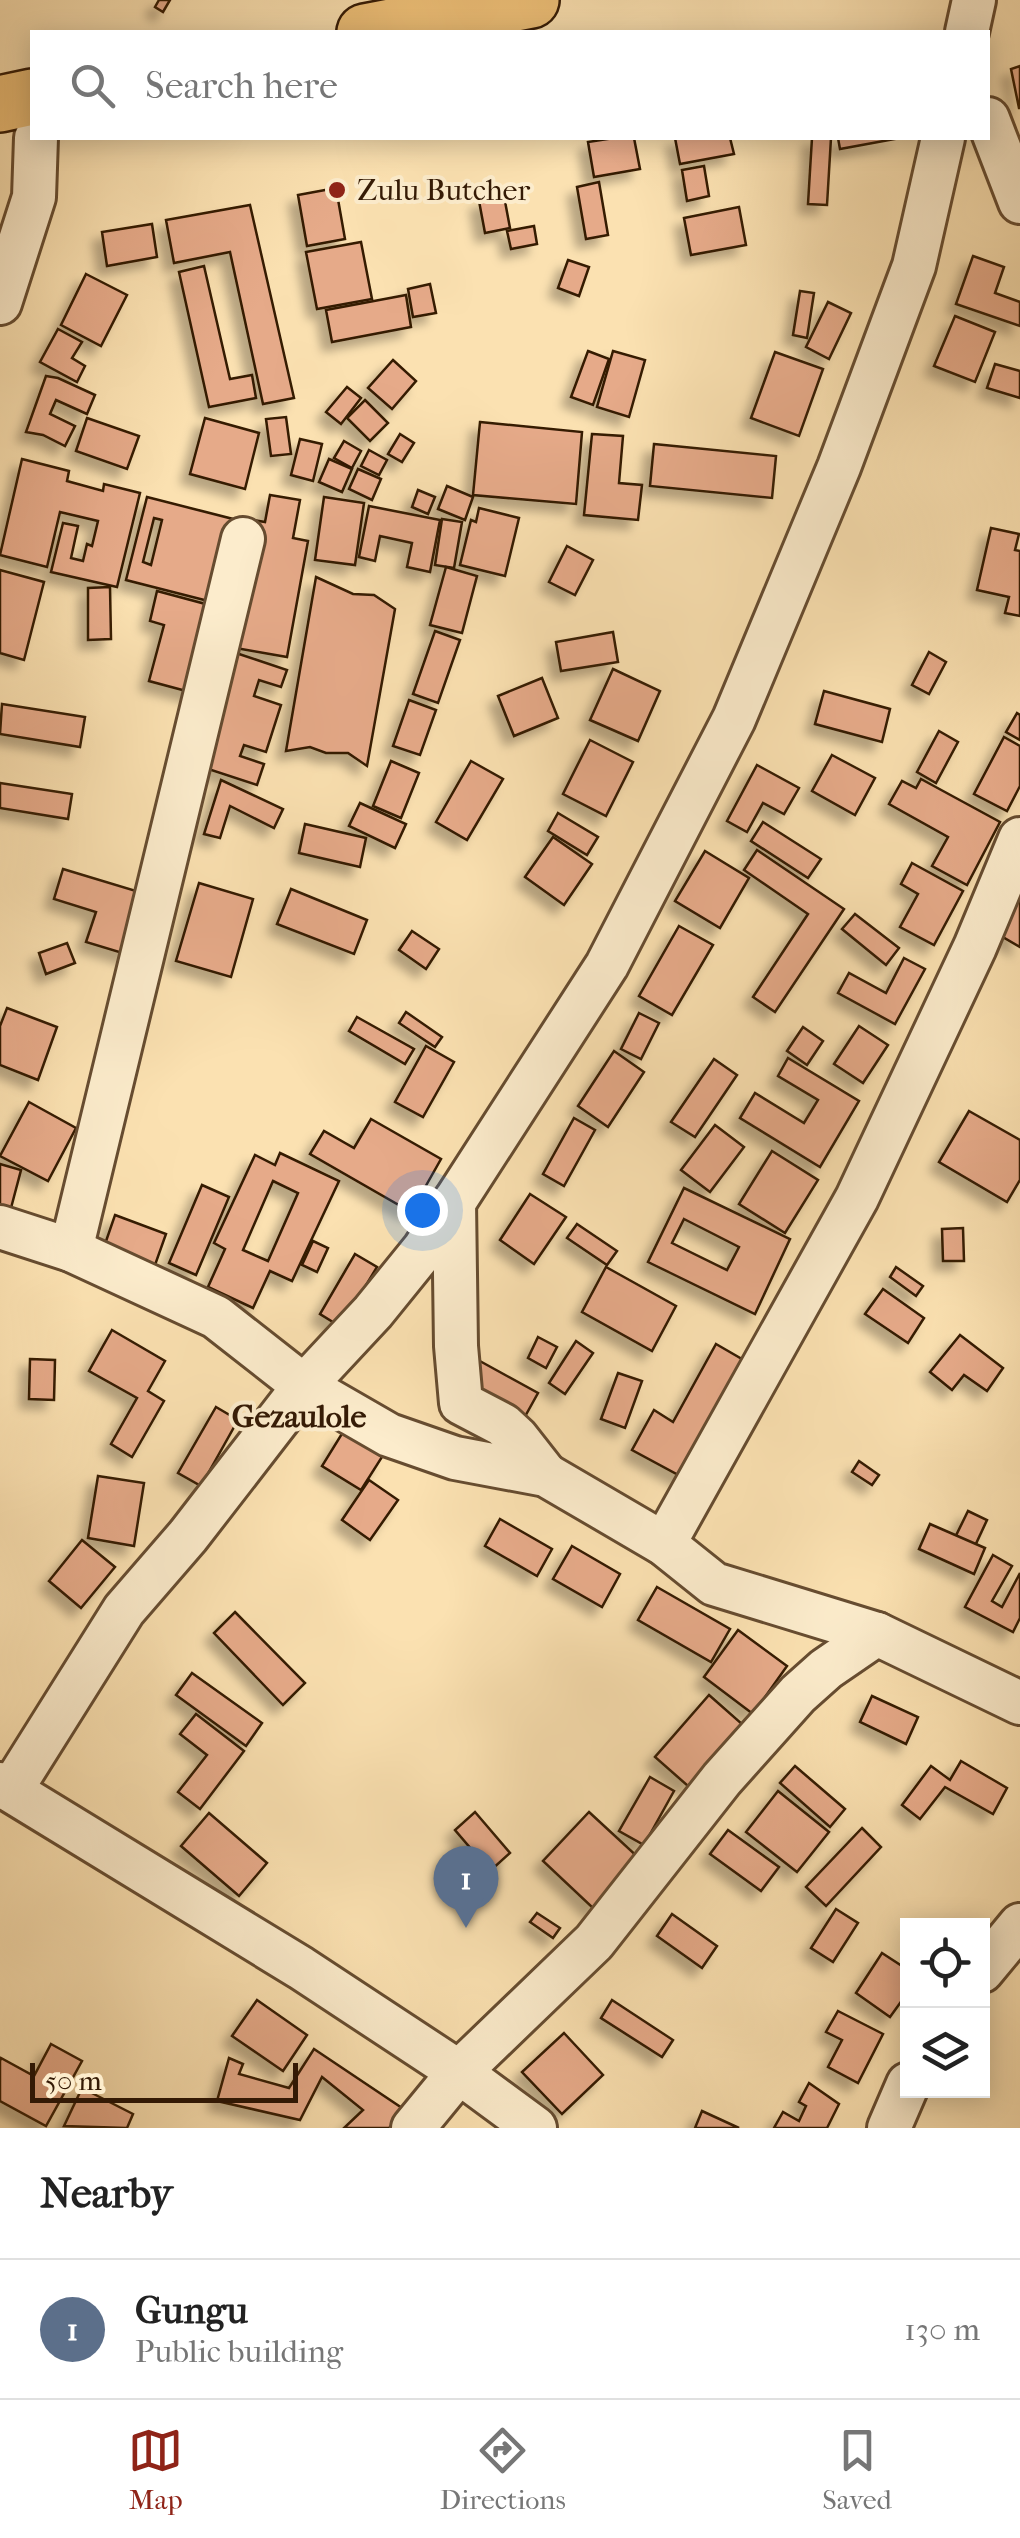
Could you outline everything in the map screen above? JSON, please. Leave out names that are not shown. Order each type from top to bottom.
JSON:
[{"type":"main road","points":[[374,30],[531,0]]},
{"type":"main road","points":[[0,104],[30,97]]},
{"type":"street","points":[[967,30],[974,0]]},
{"type":"street","points":[[990,124],[1020,202]]},
{"type":"street","points":[[0,303],[34,197],[36,140]]},
{"type":"street","points":[[535,2128],[459,2072],[302,1968],[6,1787],[124,1610],[188,1536],[304,1386],[384,1300],[424,1249],[607,966],[734,719],[839,468],[914,266],[944,140]]},
{"type":"street","points":[[70,1250],[243,539]]},
{"type":"street","points":[[664,1544],[856,1198],[975,947],[1020,839]]},
{"type":"street","points":[[454,1202],[456,1346],[461,1403],[503,1425],[546,1475]]},
{"type":"street","points":[[0,1227],[70,1250],[216,1317],[304,1386],[389,1436],[425,1450],[546,1475],[664,1544],[714,1584],[877,1634],[1020,1703]]},
{"type":"street","points":[[412,2128],[459,2072],[594,1942],[722,1779],[798,1694],[877,1634]]},
{"type":"street","points":[[990,1961],[1020,1924]]},
{"type":"street","points":[[888,2128],[902,2098]]},
{"type":"building","points":[[159,0],[170,0],[163,12],[155,7]]},
{"type":"building","points":[[1020,66],[1020,108],[1019,108],[1011,69]]},
{"type":"building","points":[[634,140],[640,169],[594,177],[588,142]]},
{"type":"building","points":[[675,140],[730,140],[734,154],[680,164]]},
{"type":"building","points":[[812,140],[831,140],[827,205],[808,204]]},
{"type":"building","points":[[838,140],[889,140],[840,149]]},
{"type":"building","points":[[704,166],[709,196],[687,201],[682,170]]},
{"type":"building","points":[[599,182],[608,235],[586,239],[577,187]]},
{"type":"building","points":[[336,188],[345,239],[307,246],[298,195]]},
{"type":"building","points":[[504,196],[510,228],[485,233],[479,201]]},
{"type":"building","points":[[250,205],[294,398],[263,404],[230,252],[174,263],[166,220]]},
{"type":"building","points":[[739,207],[746,245],[691,255],[684,218]]},
{"type":"building","points":[[152,224],[157,257],[107,266],[102,232]]},
{"type":"building","points":[[534,226],[537,244],[511,249],[507,231]]},
{"type":"building","points":[[361,242],[372,299],[317,309],[306,252]]},
{"type":"building","points":[[973,256],[1004,267],[995,293],[1020,302],[1020,326],[956,304]]},
{"type":"building","points":[[568,260],[589,267],[579,296],[558,288]]},
{"type":"building","points":[[204,266],[230,379],[252,375],[256,398],[209,407],[179,272]]},
{"type":"building","points":[[86,274],[127,295],[101,346],[61,325]]},
{"type":"building","points":[[430,284],[436,313],[413,317],[408,289]]},
{"type":"building","points":[[800,291],[814,293],[807,338],[793,335]]},
{"type":"building","points":[[406,295],[411,327],[332,342],[326,310]]},
{"type":"building","points":[[828,302],[851,313],[829,359],[806,347]]},
{"type":"building","points":[[955,316],[995,332],[975,382],[934,366]]},
{"type":"building","points":[[58,329],[82,342],[72,358],[85,366],[77,382],[40,362]]},
{"type":"building","points":[[588,351],[609,359],[593,405],[571,397]]},
{"type":"building","points":[[613,351],[645,360],[629,417],[597,407]]},
{"type":"building","points":[[775,352],[823,369],[799,436],[751,418]]},
{"type":"building","points":[[393,360],[416,381],[392,409],[368,388]]},
{"type":"building","points":[[995,364],[1020,371],[1020,398],[987,388]]},
{"type":"building","points":[[46,376],[95,395],[87,414],[56,400],[50,414],[75,426],[65,446],[26,432]]},
{"type":"building","points":[[347,387],[361,398],[341,424],[326,412]]},
{"type":"building","points":[[365,400],[388,423],[370,441],[347,418]]},
{"type":"building","points":[[286,417],[291,454],[271,456],[266,419]]},
{"type":"building","points":[[87,418],[139,436],[127,469],[76,451]]},
{"type":"building","points":[[205,418],[259,433],[245,489],[190,474]]},
{"type":"building","points":[[480,422],[582,432],[576,504],[473,495]]},
{"type":"building","points":[[400,434],[414,443],[402,462],[388,454]]},
{"type":"building","points":[[592,434],[623,436],[619,483],[642,485],[638,520],[584,515]]},
{"type":"building","points":[[300,439],[322,444],[313,481],[291,475]]},
{"type":"building","points":[[344,441],[361,451],[352,468],[334,458]]},
{"type":"building","points":[[654,444],[776,456],[772,498],[650,486]]},
{"type":"building","points":[[369,450],[387,460],[379,475],[361,466]]},
{"type":"building","points":[[22,459],[69,471],[67,481],[103,491],[104,484],[140,493],[117,587],[51,572],[63,523],[78,526],[71,558],[83,561],[87,544],[92,546],[98,521],[60,512],[47,567],[0,555]]},
{"type":"building","points":[[329,459],[352,469],[342,492],[319,482]]},
{"type":"building","points":[[358,469],[381,479],[372,500],[349,489]]},
{"type":"building","points":[[447,486],[473,497],[465,520],[438,509]]},
{"type":"building","points":[[418,490],[435,497],[428,514],[412,507]]},
{"type":"building","points":[[270,495],[300,500],[293,538],[308,541],[287,657],[230,647],[253,520],[265,522]]},
{"type":"building","points":[[147,497],[237,520],[216,603],[126,580]],"holes":[[[154,518],[162,520],[151,565],[143,562]]]},
{"type":"building","points":[[324,497],[364,503],[355,565],[315,560]]},
{"type":"building","points":[[369,506],[440,520],[430,572],[407,567],[412,543],[380,536],[375,561],[359,557]]},
{"type":"building","points":[[479,508],[519,518],[505,576],[460,565],[471,520],[476,522]]},
{"type":"building","points":[[442,519],[462,522],[454,568],[435,565]]},
{"type":"building","points":[[991,528],[1019,534],[1015,550],[1020,551],[1020,616],[1005,613],[1009,597],[977,590]]},
{"type":"building","points":[[567,546],[593,560],[575,595],[549,582]]},
{"type":"building","points":[[446,567],[477,576],[462,633],[430,625]]},
{"type":"building","points":[[0,570],[44,582],[24,660],[0,653]]},
{"type":"building","points":[[316,577],[353,594],[374,595],[395,609],[367,766],[348,753],[326,753],[310,747],[286,751]]},
{"type":"building","points":[[110,587],[111,639],[88,640],[88,588]]},
{"type":"building","points":[[157,591],[224,609],[201,695],[149,681],[164,625],[150,621]]},
{"type":"building","points":[[435,631],[460,640],[438,703],[413,694]]},
{"type":"building","points":[[613,632],[618,662],[561,671],[556,642]]},
{"type":"building","points":[[929,652],[946,662],[929,694],[912,685]]},
{"type":"building","points":[[236,653],[287,670],[281,687],[259,680],[254,696],[281,705],[266,752],[244,745],[240,756],[264,764],[257,785],[199,766]]},
{"type":"building","points":[[613,669],[660,691],[638,741],[590,720]]},
{"type":"building","points":[[542,678],[558,718],[514,736],[498,696]]},
{"type":"building","points":[[824,691],[890,709],[882,742],[815,724]]},
{"type":"building","points":[[409,700],[436,710],[420,755],[393,746]]},
{"type":"building","points":[[2,704],[85,717],[80,747],[0,734]]},
{"type":"building","points":[[1017,713],[1020,715],[1020,740],[1006,732]]},
{"type":"building","points":[[939,731],[958,742],[936,783],[917,772]]},
{"type":"building","points":[[1004,737],[1020,746],[1020,786],[1007,811],[974,794]]},
{"type":"building","points":[[590,740],[633,762],[606,816],[563,794]]},
{"type":"building","points":[[832,755],[875,778],[855,815],[812,791]]},
{"type":"building","points":[[391,761],[419,773],[401,818],[373,806]]},
{"type":"building","points":[[471,761],[503,779],[467,840],[436,822]]},
{"type":"building","points":[[757,765],[799,788],[784,814],[763,803],[747,832],[727,821]]},
{"type":"building","points":[[921,779],[1000,822],[967,885],[932,866],[948,837],[889,804],[902,781],[916,788]]},
{"type":"building","points":[[221,780],[283,809],[274,828],[230,806],[220,838],[204,834]]},
{"type":"building","points":[[0,783],[72,794],[68,819],[0,808]]},
{"type":"building","points":[[360,803],[406,824],[395,848],[349,826]]},
{"type":"building","points":[[558,813],[598,837],[587,855],[548,831]]},
{"type":"building","points":[[763,822],[821,859],[808,878],[751,841]]},
{"type":"building","points":[[305,824],[366,838],[360,867],[299,853]]},
{"type":"building","points":[[553,837],[592,864],[564,905],[525,877]]},
{"type":"building","points":[[757,850],[844,909],[775,1012],[753,997],[808,914],[744,870]]},
{"type":"building","points":[[705,851],[749,878],[720,928],[675,901]]},
{"type":"building","points":[[912,863],[963,891],[934,945],[900,927],[918,894],[901,884]]},
{"type":"building","points":[[63,869],[146,894],[129,955],[86,942],[96,912],[54,899]]},
{"type":"building","points":[[199,883],[253,899],[231,977],[176,961]]},
{"type":"building","points":[[1020,888],[1020,947],[996,933]]},
{"type":"building","points":[[291,889],[367,920],[354,954],[277,924]]},
{"type":"building","points":[[855,914],[899,948],[886,965],[842,929]]},
{"type":"building","points":[[679,926],[713,945],[672,1015],[639,996]]},
{"type":"building","points":[[412,931],[439,949],[426,969],[399,950]]},
{"type":"building","points":[[67,943],[75,963],[46,974],[39,953]]},
{"type":"building","points":[[904,958],[925,969],[895,1024],[838,993],[849,973],[886,993]]},
{"type":"building","points":[[7,1008],[57,1027],[38,1080],[0,1065],[0,1026]]},
{"type":"building","points":[[406,1012],[442,1037],[435,1047],[399,1023]]},
{"type":"building","points":[[639,1013],[659,1023],[641,1059],[621,1049]]},
{"type":"building","points":[[357,1017],[414,1049],[405,1064],[349,1031]]},
{"type":"building","points":[[859,1026],[888,1045],[863,1083],[834,1064]]},
{"type":"building","points":[[803,1027],[823,1041],[807,1065],[787,1051]]},
{"type":"building","points":[[426,1046],[454,1062],[423,1117],[395,1102]]},
{"type":"building","points":[[614,1051],[644,1072],[608,1127],[578,1106]]},
{"type":"building","points":[[788,1058],[859,1101],[820,1167],[740,1118],[755,1093],[804,1123],[818,1100],[778,1076]]},
{"type":"building","points":[[714,1059],[737,1075],[695,1137],[671,1122]]},
{"type":"building","points":[[29,1102],[76,1128],[48,1181],[0,1156]]},
{"type":"building","points":[[969,1111],[1020,1140],[1020,1180],[1007,1202],[939,1162]]},
{"type":"building","points":[[574,1118],[595,1130],[564,1186],[543,1174]]},
{"type":"building","points":[[371,1119],[441,1159],[411,1212],[310,1154],[324,1131],[354,1148]]},
{"type":"building","points":[[715,1125],[744,1147],[710,1192],[681,1170]]},
{"type":"building","points":[[772,1151],[818,1180],[785,1233],[739,1204]]},
{"type":"building","points":[[280,1153],[339,1181],[292,1281],[270,1271],[253,1308],[208,1287],[225,1249],[214,1243],[255,1155],[275,1165]],"holes":[[[273,1181],[298,1193],[268,1261],[243,1250]]]},
{"type":"building","points":[[0,1164],[21,1170],[11,1208],[0,1205]]},
{"type":"building","points":[[202,1185],[229,1197],[196,1275],[169,1263]]},
{"type":"building","points":[[684,1188],[790,1239],[755,1314],[648,1262]],"holes":[[[684,1219],[739,1247],[727,1270],[672,1243]]]},
{"type":"building","points":[[530,1194],[566,1217],[534,1264],[500,1240]]},
{"type":"building","points":[[115,1215],[166,1234],[155,1265],[104,1247]]},
{"type":"building","points":[[577,1224],[617,1251],[607,1265],[567,1238]]},
{"type":"building","points":[[963,1228],[964,1261],[943,1261],[942,1229]]},
{"type":"building","points":[[313,1241],[328,1248],[317,1272],[302,1265]]},
{"type":"building","points":[[355,1254],[377,1267],[341,1327],[320,1314]]},
{"type":"building","points":[[606,1267],[676,1306],[652,1351],[582,1312]]},
{"type":"building","points":[[896,1267],[923,1286],[916,1296],[890,1277]]},
{"type":"building","points":[[883,1289],[924,1318],[908,1343],[865,1314]]},
{"type":"building","points":[[112,1330],[165,1361],[148,1391],[164,1401],[132,1457],[111,1444],[137,1398],[89,1371]]},
{"type":"building","points":[[960,1335],[1003,1368],[987,1391],[964,1375],[952,1390],[930,1372]]},
{"type":"building","points":[[538,1337],[557,1347],[546,1368],[528,1358]]},
{"type":"building","points":[[576,1341],[593,1353],[565,1394],[549,1383]]},
{"type":"building","points":[[716,1344],[747,1362],[684,1478],[632,1450],[654,1410],[673,1422]]},
{"type":"building","points":[[30,1359],[55,1360],[54,1400],[29,1399]]},
{"type":"building","points":[[478,1360],[538,1393],[523,1420],[464,1387]]},
{"type":"building","points":[[618,1373],[642,1381],[625,1428],[601,1419]]},
{"type":"building","points":[[216,1407],[238,1420],[201,1486],[178,1473]]},
{"type":"building","points":[[343,1432],[382,1457],[361,1490],[322,1466]]},
{"type":"building","points":[[859,1461],[879,1475],[872,1485],[852,1472]]},
{"type":"building","points":[[98,1476],[144,1483],[134,1546],[88,1538]]},
{"type":"building","points":[[369,1480],[398,1500],[370,1540],[342,1520]]},
{"type":"building","points":[[968,1511],[987,1520],[967,1563],[947,1554]]},
{"type":"building","points":[[500,1519],[552,1549],[537,1576],[485,1546]]},
{"type":"building","points":[[930,1524],[985,1548],[974,1574],[919,1549]]},
{"type":"building","points":[[82,1540],[115,1567],[81,1608],[49,1581]]},
{"type":"building","points":[[572,1546],[620,1574],[602,1607],[553,1579]]},
{"type":"building","points":[[993,1555],[1012,1566],[992,1601],[1002,1607],[1020,1573],[1020,1618],[1013,1632],[965,1607]]},
{"type":"building","points":[[657,1587],[730,1629],[711,1662],[638,1620]]},
{"type":"building","points":[[235,1612],[305,1683],[283,1705],[214,1633]]},
{"type":"building","points":[[738,1630],[787,1666],[753,1714],[704,1677]]},
{"type":"building","points":[[192,1673],[262,1723],[246,1746],[176,1695]]},
{"type":"building","points":[[709,1695],[742,1724],[688,1786],[655,1757]]},
{"type":"building","points":[[872,1696],[918,1717],[906,1744],[860,1722]]},
{"type":"building","points":[[196,1714],[244,1751],[200,1809],[178,1792],[207,1755],[180,1734]]},
{"type":"building","points":[[961,1761],[1007,1788],[993,1814],[945,1787],[920,1819],[902,1805],[931,1766],[950,1780]]},
{"type":"building","points":[[795,1766],[845,1809],[830,1827],[780,1783]]},
{"type":"building","points":[[650,1777],[674,1791],[644,1845],[619,1831]]},
{"type":"building","points":[[778,1791],[829,1832],[797,1872],[746,1832]]},
{"type":"building","points":[[475,1812],[510,1853],[490,1871],[455,1830]]},
{"type":"building","points":[[589,1812],[640,1859],[594,1909],[543,1861]]},
{"type":"building","points":[[209,1813],[267,1863],[239,1896],[181,1846]]},
{"type":"building","points":[[862,1828],[881,1847],[826,1906],[806,1887]]},
{"type":"building","points":[[728,1830],[779,1867],[761,1891],[710,1854]]},
{"type":"building","points":[[836,1909],[858,1923],[833,1962],[811,1948]]},
{"type":"building","points":[[537,1913],[560,1928],[553,1938],[530,1922]]},
{"type":"building","points":[[672,1914],[717,1946],[702,1968],[657,1936]]},
{"type":"building","points":[[882,1953],[900,1965],[900,2003],[890,2017],[856,1993]]},
{"type":"building","points":[[257,2000],[307,2035],[283,2071],[232,2036]]},
{"type":"building","points":[[612,2000],[673,2040],[662,2057],[601,2018]]},
{"type":"building","points":[[838,2011],[883,2034],[858,2083],[828,2067],[842,2040],[826,2032]]},
{"type":"building","points":[[564,2033],[603,2075],[562,2114],[522,2072]]},
{"type":"building","points":[[51,2044],[82,2061],[46,2126],[0,2101],[0,2061],[1,2058],[34,2076]]},
{"type":"building","points":[[314,2049],[405,2110],[389,2128],[344,2128],[363,2110],[322,2077],[300,2120],[217,2101],[229,2058],[243,2064],[239,2074],[289,2088]]},
{"type":"building","points":[[809,2083],[839,2104],[827,2128],[774,2128],[783,2112],[799,2121],[806,2106],[799,2102]]},
{"type":"building","points":[[82,2088],[133,2114],[127,2128],[64,2126]]},
{"type":"building","points":[[702,2111],[739,2128],[695,2128]]},
{"type":"place","name":"Zulu Butcher","points":[[337,190]]},
{"type":"place","name":"Gungu","points":[[466,1928]]},
{"type":"district","name":"Gezaulole","points":[[299,1416]]}]
